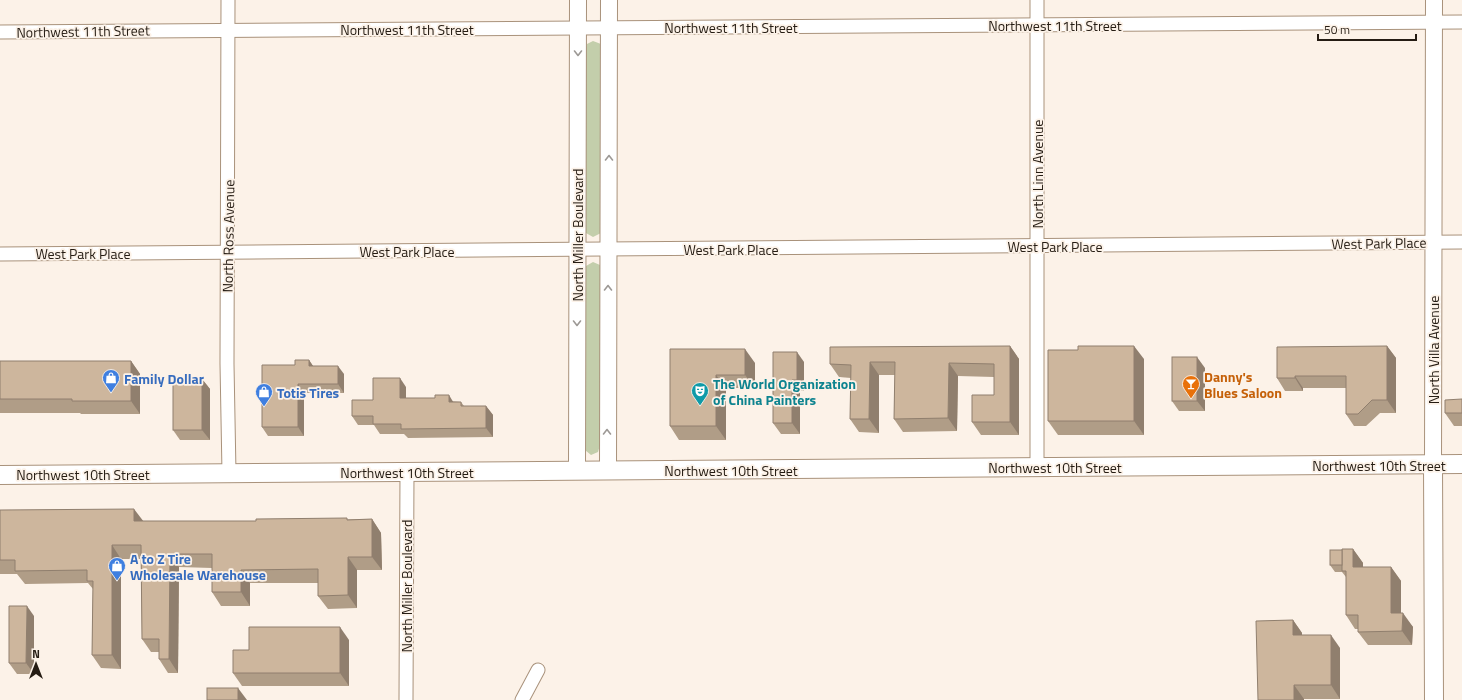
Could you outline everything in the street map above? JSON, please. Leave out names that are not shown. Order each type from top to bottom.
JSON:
[{"type":"main road","name":"North Villa Avenue","points":[[1433,464],[1434,700]]},
{"type":"main road","name":"Northwest 10th Street","points":[[0,474],[1462,464]]},
{"type":"street","name":"North Ross Avenue","points":[[228,0],[227,253],[229,473]]},
{"type":"street","name":"North Miller Boulevard","points":[[577,471],[578,0]]},
{"type":"street","points":[[608,471],[609,0]]},
{"type":"street","name":"North Linn Avenue","points":[[1037,0],[1037,467]]},
{"type":"street","name":"North Villa Avenue","points":[[1433,464],[1434,0]]},
{"type":"street","name":"Northwest 11th Street","points":[[0,32],[1462,22]]},
{"type":"street","name":"West Park Place","points":[[0,254],[1462,242]]},
{"type":"street","name":"North Miller Boulevard","points":[[406,700],[407,472]]},
{"type":"street","points":[[522,700],[538,670]]},
{"type":"green space","points":[[593,41],[601,44],[602,48],[601,233],[593,237],[586,233],[584,229],[586,48],[587,44]]},
{"type":"green space","points":[[593,262],[600,265],[601,270],[600,445],[598,452],[591,455],[585,450],[585,269],[586,266]]},
{"type":"building","points":[[1010,346],[1010,422],[972,422],[972,395],[994,395],[994,364],[949,363],[948,418],[894,419],[895,362],[870,362],[869,419],[850,419],[851,365],[830,364],[830,347]]},
{"type":"building","points":[[1078,346],[1134,346],[1134,421],[1048,421],[1048,350],[1078,350]]},
{"type":"building","points":[[1387,346],[1387,400],[1372,400],[1358,414],[1346,414],[1346,376],[1295,376],[1295,378],[1277,378],[1277,347]]},
{"type":"building","points":[[670,349],[745,349],[745,375],[716,375],[716,426],[670,426]]},
{"type":"building","points":[[773,352],[797,352],[797,380],[792,380],[792,423],[773,423]]},
{"type":"building","points":[[1172,357],[1197,357],[1197,401],[1172,401]]},
{"type":"building","points":[[295,360],[309,360],[309,366],[338,366],[338,384],[298,384],[298,427],[262,427],[262,365],[295,365]]},
{"type":"building","points":[[0,361],[131,361],[131,401],[0,399]]},
{"type":"building","points":[[373,378],[400,378],[400,398],[435,398],[435,395],[449,395],[449,402],[461,402],[461,406],[486,406],[486,428],[401,429],[401,424],[373,424],[373,416],[352,416],[352,400],[373,400]]},
{"type":"building","points":[[173,379],[202,379],[202,430],[173,430]]},
{"type":"building","points":[[1462,399],[1462,413],[1445,413],[1445,400]]},
{"type":"building","points":[[134,509],[134,521],[256,521],[256,519],[347,518],[347,520],[372,519],[372,557],[348,557],[348,595],[318,596],[318,569],[241,570],[241,592],[212,592],[212,554],[170,554],[169,659],[159,659],[159,639],[142,639],[141,545],[112,545],[112,655],[92,655],[93,581],[87,581],[87,570],[15,571],[15,560],[0,560],[0,510]]},
{"type":"building","points":[[1342,549],[1353,549],[1353,567],[1391,567],[1391,613],[1403,613],[1402,631],[1358,632],[1358,615],[1346,615],[1346,571],[1342,571]]},
{"type":"building","points":[[1330,550],[1342,550],[1342,565],[1330,565]]},
{"type":"building","points":[[9,606],[27,606],[26,663],[9,663]]},
{"type":"building","points":[[1293,620],[1293,635],[1331,635],[1331,685],[1294,685],[1294,700],[1258,700],[1256,621]]},
{"type":"building","points":[[249,627],[340,627],[340,673],[233,673],[233,650],[249,650]]},
{"type":"building","points":[[207,688],[238,688],[238,700],[207,700]]},
{"type":"place","name":"Family Dollar","points":[[111,393]]},
{"type":"place","name":"Danny's Blues Saloon","points":[[1191,399]]},
{"type":"place","name":"The World Organization of China Painters","points":[[700,406]]},
{"type":"place","name":"Totis Tires","points":[[264,407]]},
{"type":"place","name":"A to Z Tire Wholesale Warehouse","points":[[117,581]]}]
